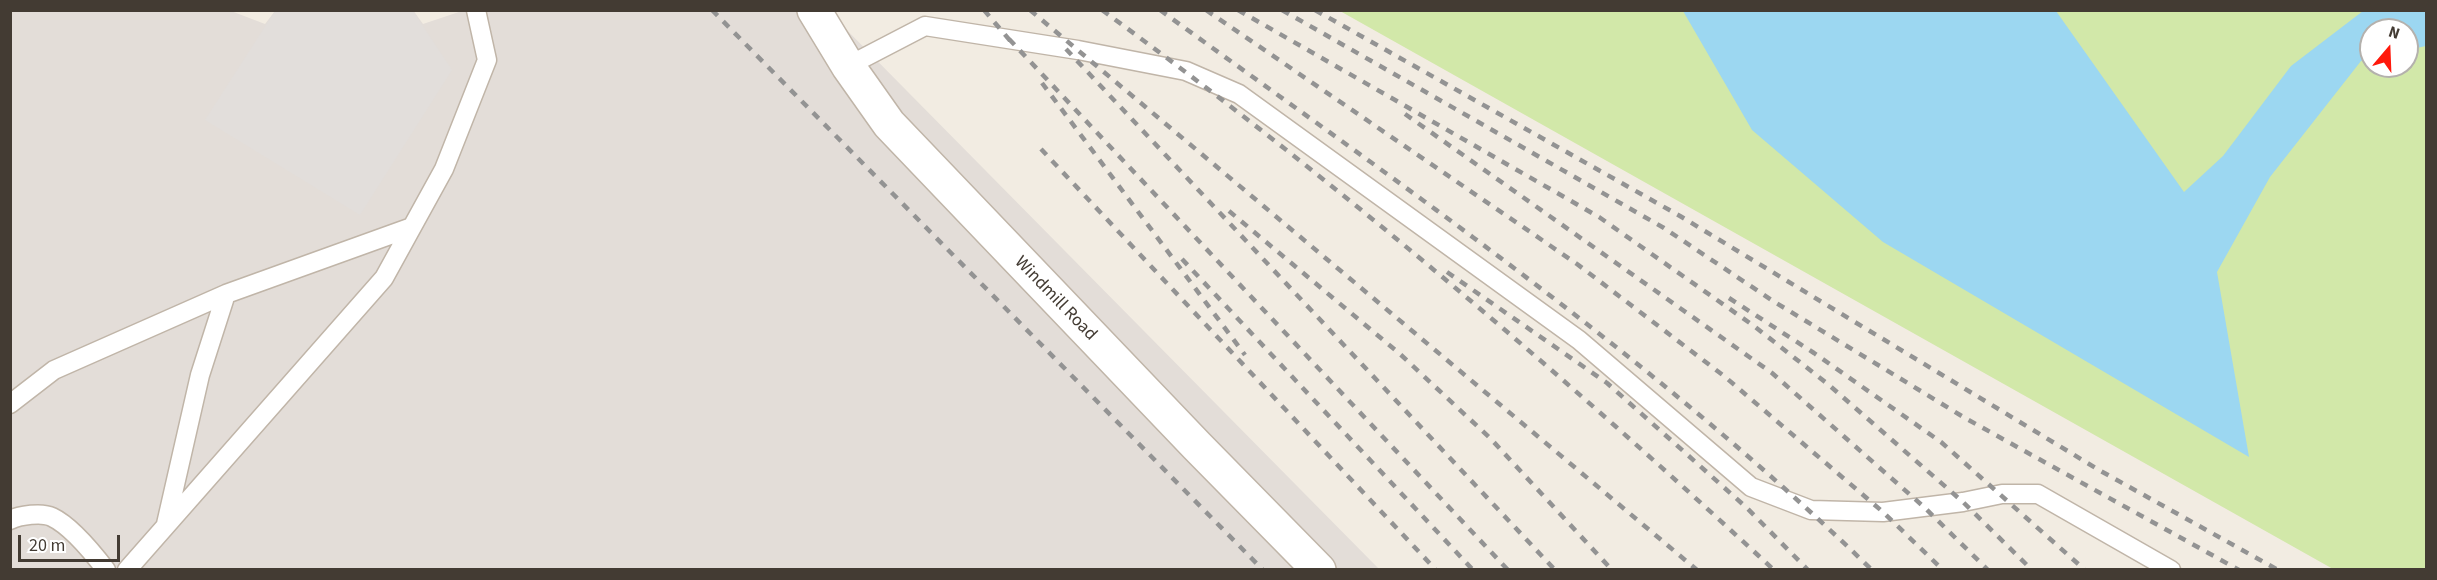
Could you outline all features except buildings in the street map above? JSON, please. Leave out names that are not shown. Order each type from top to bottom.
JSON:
[{"type":"street","name":"Windmill Road","points":[[814,10],[848,66],[889,124],[1254,506],[1319,570]]},
{"type":"lane","points":[[127,570],[384,278],[444,169],[487,60],[476,10]]},
{"type":"lane","points":[[848,66],[925,26],[1078,50],[1186,71],[1239,94],[1579,340],[1751,487],[1810,510],[1882,512],[2002,494],[2038,494],[2171,570]]},
{"type":"lane","points":[[10,404],[54,370],[226,294],[412,227]]},
{"type":"lane","points":[[165,526],[200,375],[226,294]]},
{"type":"lane","points":[[10,520],[18,516],[51,516],[86,544],[106,570]]},
{"type":"shaded area","points":[[413,10],[423,24],[465,10],[828,11],[1379,569],[11,569],[10,11],[231,11],[265,24],[275,11]]},
{"type":"shaded area","points":[[275,11],[413,11],[452,70],[360,215],[205,120]]},
{"type":"green space","points":[[1340,11],[2426,11],[2426,569],[2333,569]]},
{"type":"water","points":[[1683,11],[2056,11],[2184,192],[2223,156],[2291,66],[2363,11],[2426,11],[2426,46],[2419,47],[2419,18],[2359,18],[2359,64],[2270,177],[2217,272],[2249,457],[1883,242],[1752,130]]},
{"type":"railway","points":[[712,10],[1263,570]]},
{"type":"railway","points":[[984,10],[1013,44]]},
{"type":"railway","points":[[1030,10],[1697,570]]},
{"type":"railway","points":[[1102,10],[1276,142],[1446,280],[1612,423],[1774,570]]},
{"type":"railway","points":[[1160,10],[1435,209],[1616,347],[1704,418],[1872,570]]},
{"type":"railway","points":[[1206,10],[1577,264],[1724,376],[1883,512],[1943,570]]},
{"type":"railway","points":[[1238,10],[1599,217],[1754,326],[1829,385],[1963,502],[2032,570]]},
{"type":"railway","points":[[1282,10],[1664,228],[1773,301],[1965,418],[2239,570]]},
{"type":"railway","points":[[1315,10],[1680,216],[2099,470],[2278,570]]},
{"type":"railway","points":[[1009,39],[1508,570]]},
{"type":"railway","points":[[1066,49],[1555,570]]},
{"type":"railway","points":[[1042,83],[1245,355]]},
{"type":"railway","points":[[1405,114],[1772,373],[1924,507],[1988,570]]},
{"type":"railway","points":[[1041,149],[1436,570]]},
{"type":"railway","points":[[1229,211],[1400,354],[1490,438],[1612,570]]},
{"type":"railway","points":[[1182,259],[1473,570]]},
{"type":"railway","points":[[1447,272],[1607,383],[1747,508],[1808,570]]},
{"type":"railway","points":[[1729,298],[1814,353],[1941,442],[2085,570]]}]
